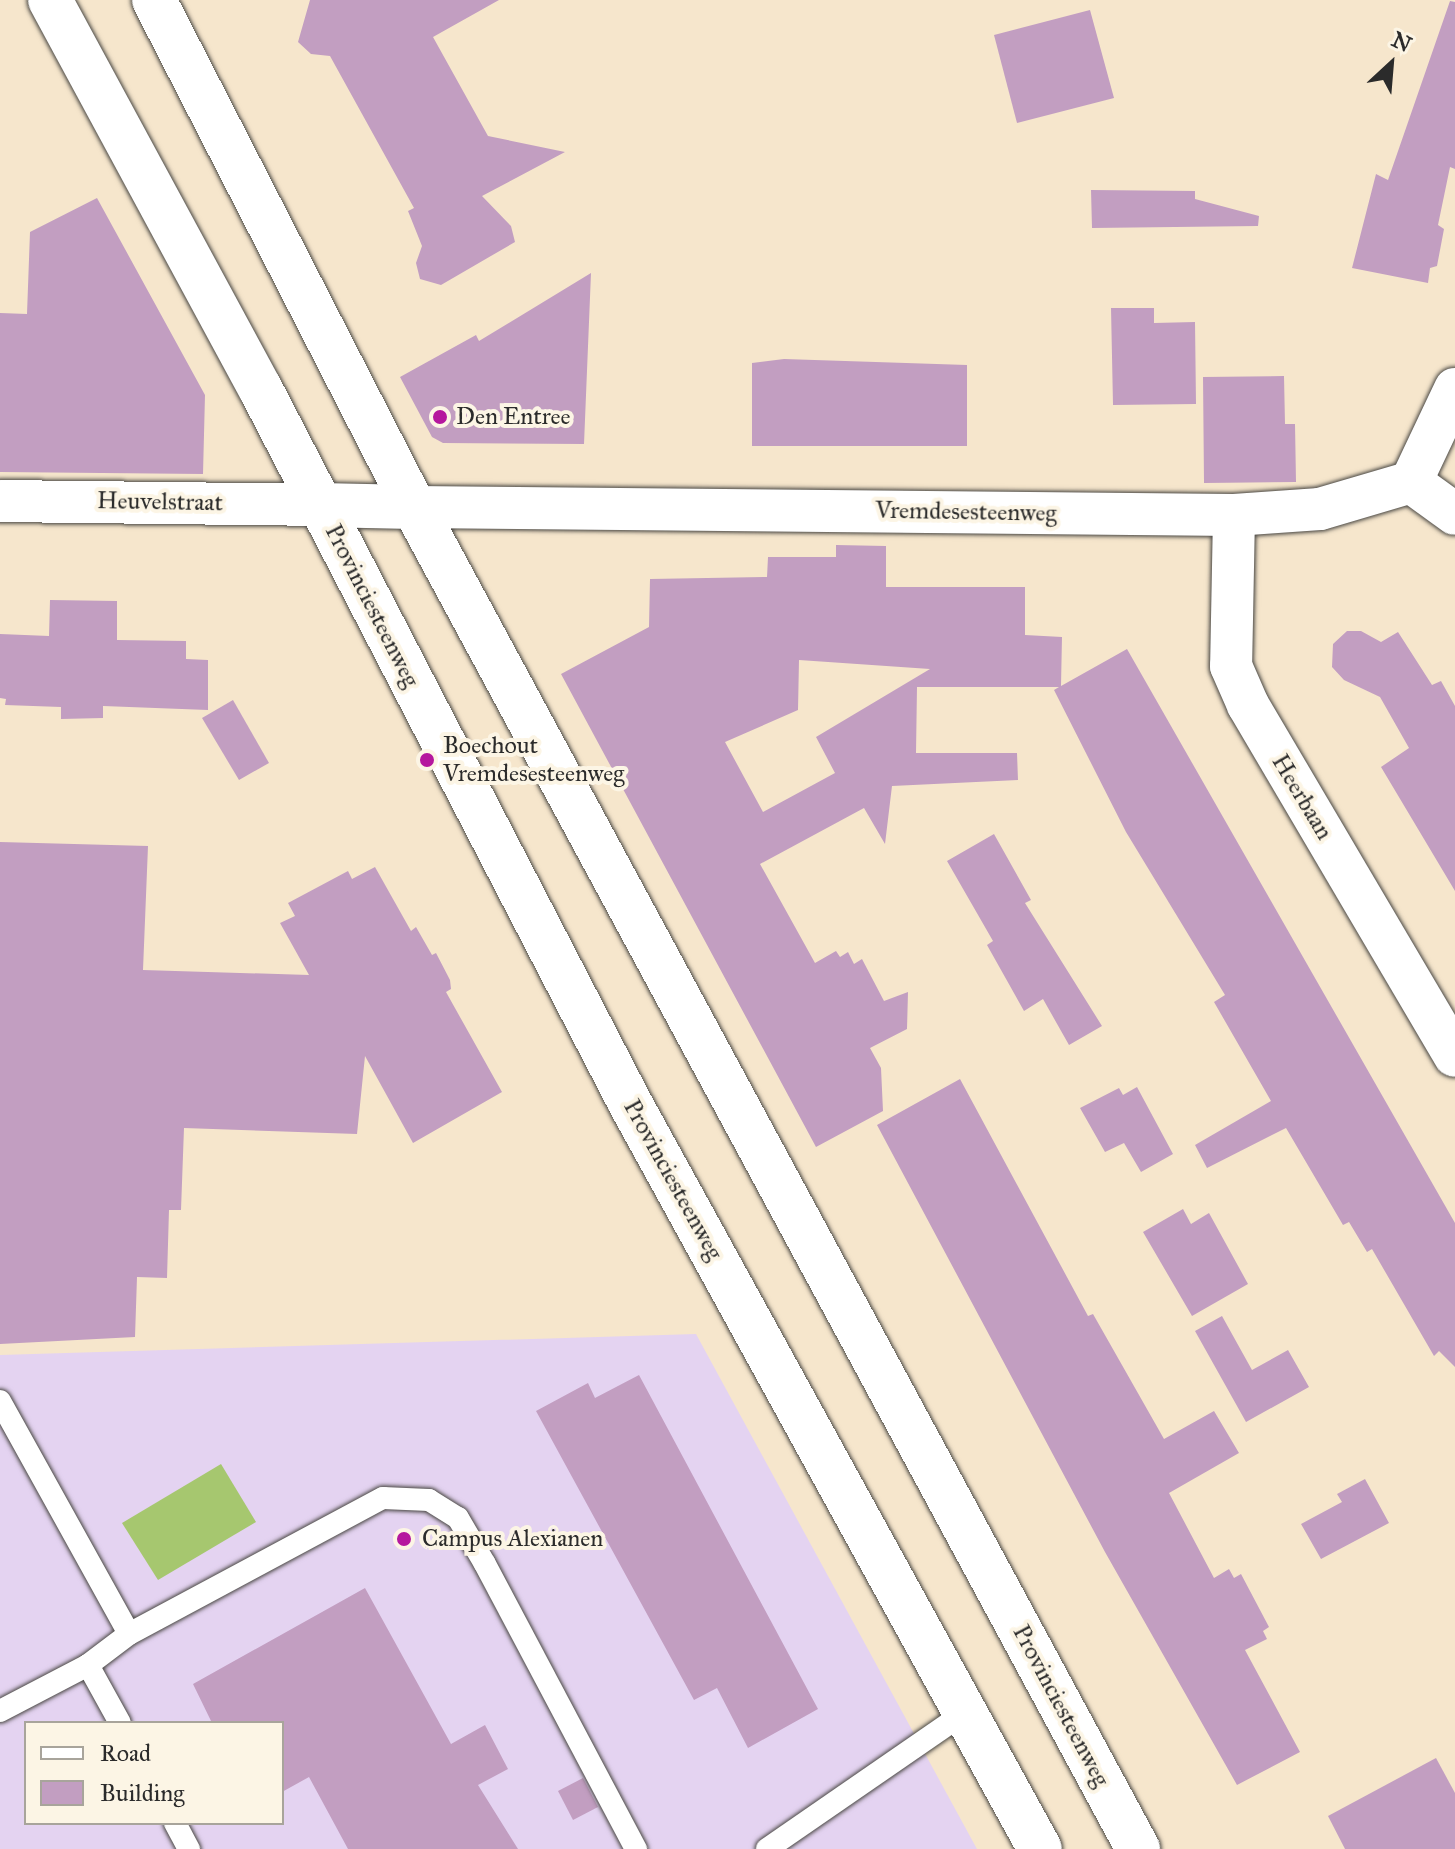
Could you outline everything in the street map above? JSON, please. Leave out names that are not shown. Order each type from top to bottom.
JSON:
[{"type":"main road","name":"Provinciesteenweg","points":[[50,0],[319,505],[638,1117],[963,1714],[1040,1849]]},
{"type":"main road","name":"Provinciesteenweg","points":[[154,0],[414,507],[1138,1849]]},
{"type":"main road","name":"Provinciesteenweg","points":[[319,505],[414,507]]},
{"type":"street","points":[[1455,389],[1411,482],[1455,514]]},
{"type":"street","name":"Vremdesesteenweg","points":[[414,507],[1234,515],[1320,509],[1411,482]]},
{"type":"street","name":"Heuvelstraat","points":[[0,501],[319,505]]},
{"type":"street","name":"Heerbaan","points":[[1234,515],[1231,666],[1248,705],[1455,1056]]},
{"type":"lane","points":[[0,1401],[129,1634]]},
{"type":"lane","points":[[0,1711],[88,1665],[129,1634],[383,1498],[429,1500],[458,1518],[636,1849]]},
{"type":"lane","points":[[88,1665],[119,1721]]},
{"type":"lane","points":[[767,1849],[963,1714]]},
{"type":"lane","points":[[176,1825],[189,1849]]},
{"type":"shaded area","name":"Campus Alexianen","points":[[696,1334],[977,1849],[0,1849],[0,1355]]},
{"type":"green space","points":[[221,1464],[256,1522],[158,1580],[122,1523]]},
{"type":"building","points":[[310,0],[499,0],[433,37],[488,136],[565,152],[482,196],[511,226],[515,242],[441,285],[420,279],[416,263],[422,246],[408,211],[414,208],[330,56],[311,54],[298,42]]},
{"type":"building","points":[[1450,1],[1455,2],[1455,169],[1450,167],[1438,225],[1444,229],[1437,266],[1430,268],[1428,283],[1352,268],[1376,174],[1388,180]]},
{"type":"building","points":[[1090,10],[1114,98],[1017,123],[994,35]]},
{"type":"building","points":[[1091,190],[1195,191],[1195,199],[1259,216],[1258,226],[1092,228]]},
{"type":"building","points":[[97,198],[205,395],[203,474],[0,472],[0,313],[27,314],[30,232]]},
{"type":"building","points":[[591,273],[584,444],[443,443],[432,437],[400,377],[476,335],[479,341]]},
{"type":"building","points":[[1111,308],[1154,308],[1154,323],[1195,322],[1196,404],[1113,405]]},
{"type":"building","points":[[784,359],[967,365],[967,446],[752,446],[752,363]]},
{"type":"building","points":[[1284,376],[1285,424],[1295,424],[1296,482],[1204,483],[1203,377]]},
{"type":"building","points":[[836,545],[886,546],[886,587],[1025,587],[1025,635],[1062,637],[1061,686],[1127,649],[1455,1223],[1455,1367],[1439,1351],[1434,1356],[1372,1249],[1367,1252],[1349,1222],[1343,1225],[1286,1128],[1207,1168],[1195,1145],[1271,1101],[1214,1002],[1225,995],[1126,832],[1054,690],[1059,687],[917,687],[916,753],[1017,753],[1018,780],[892,786],[885,844],[864,808],[760,864],[815,963],[836,951],[840,957],[848,952],[854,964],[862,959],[884,1001],[908,992],[907,1029],[870,1048],[881,1068],[883,1111],[816,1147],[561,674],[649,627],[650,579],[767,577],[768,557],[836,557]],"holes":[[[799,660],[930,669],[816,737],[835,773],[763,812],[725,742],[798,710]]]},
{"type":"building","points":[[50,600],[117,601],[117,640],[186,641],[186,659],[208,660],[208,710],[103,706],[103,718],[61,719],[61,707],[5,705],[6,699],[0,698],[0,634],[49,636]]},
{"type":"building","points":[[1347,631],[1361,631],[1381,642],[1398,632],[1432,685],[1441,681],[1455,706],[1455,891],[1381,767],[1409,748],[1380,697],[1344,680],[1332,667],[1333,644]]},
{"type":"building","points":[[233,700],[269,763],[239,780],[202,718]]},
{"type":"building","points":[[994,834],[1031,900],[1025,903],[1102,1026],[1069,1045],[1043,999],[1024,1011],[987,945],[993,941],[947,861]]},
{"type":"building","points":[[0,842],[148,846],[143,970],[309,975],[280,923],[295,916],[288,903],[348,871],[352,879],[375,867],[411,931],[416,927],[432,955],[436,953],[450,980],[451,989],[446,992],[502,1092],[413,1143],[365,1056],[357,1134],[184,1128],[181,1210],[169,1210],[167,1278],[137,1277],[135,1337],[0,1344]]},
{"type":"building","points":[[960,1079],[1088,1316],[1093,1314],[1164,1439],[1214,1411],[1239,1453],[1169,1493],[1214,1578],[1229,1569],[1234,1578],[1241,1574],[1269,1627],[1263,1631],[1267,1639],[1245,1650],[1300,1752],[1237,1785],[1105,1552],[877,1125]]},
{"type":"building","points":[[1137,1087],[1173,1154],[1141,1172],[1124,1143],[1105,1152],[1080,1108],[1119,1088],[1123,1095]]},
{"type":"building","points":[[1183,1209],[1191,1224],[1209,1213],[1248,1284],[1192,1316],[1143,1232]]},
{"type":"building","points":[[1222,1316],[1252,1370],[1288,1350],[1309,1387],[1246,1422],[1195,1331]]},
{"type":"building","points":[[639,1375],[818,1709],[748,1748],[717,1688],[694,1700],[536,1411],[588,1383],[595,1398]]},
{"type":"building","points":[[1365,1479],[1389,1523],[1321,1559],[1301,1524],[1342,1502],[1337,1494]]},
{"type":"building","points":[[365,1588],[451,1744],[485,1725],[508,1769],[478,1785],[518,1849],[348,1849],[309,1777],[284,1791],[284,1721],[211,1721],[193,1684]]},
{"type":"building","points":[[1436,1758],[1455,1793],[1455,1849],[1345,1849],[1328,1816]]},
{"type":"building","points":[[583,1778],[598,1807],[573,1820],[558,1791]]},
{"type":"place","name":"Den Entree","points":[[440,417]]},
{"type":"place","name":"Boechout Vremdesesteenweg","points":[[427,760]]},
{"type":"place","name":"Campus Alexianen","points":[[404,1539]]}]
